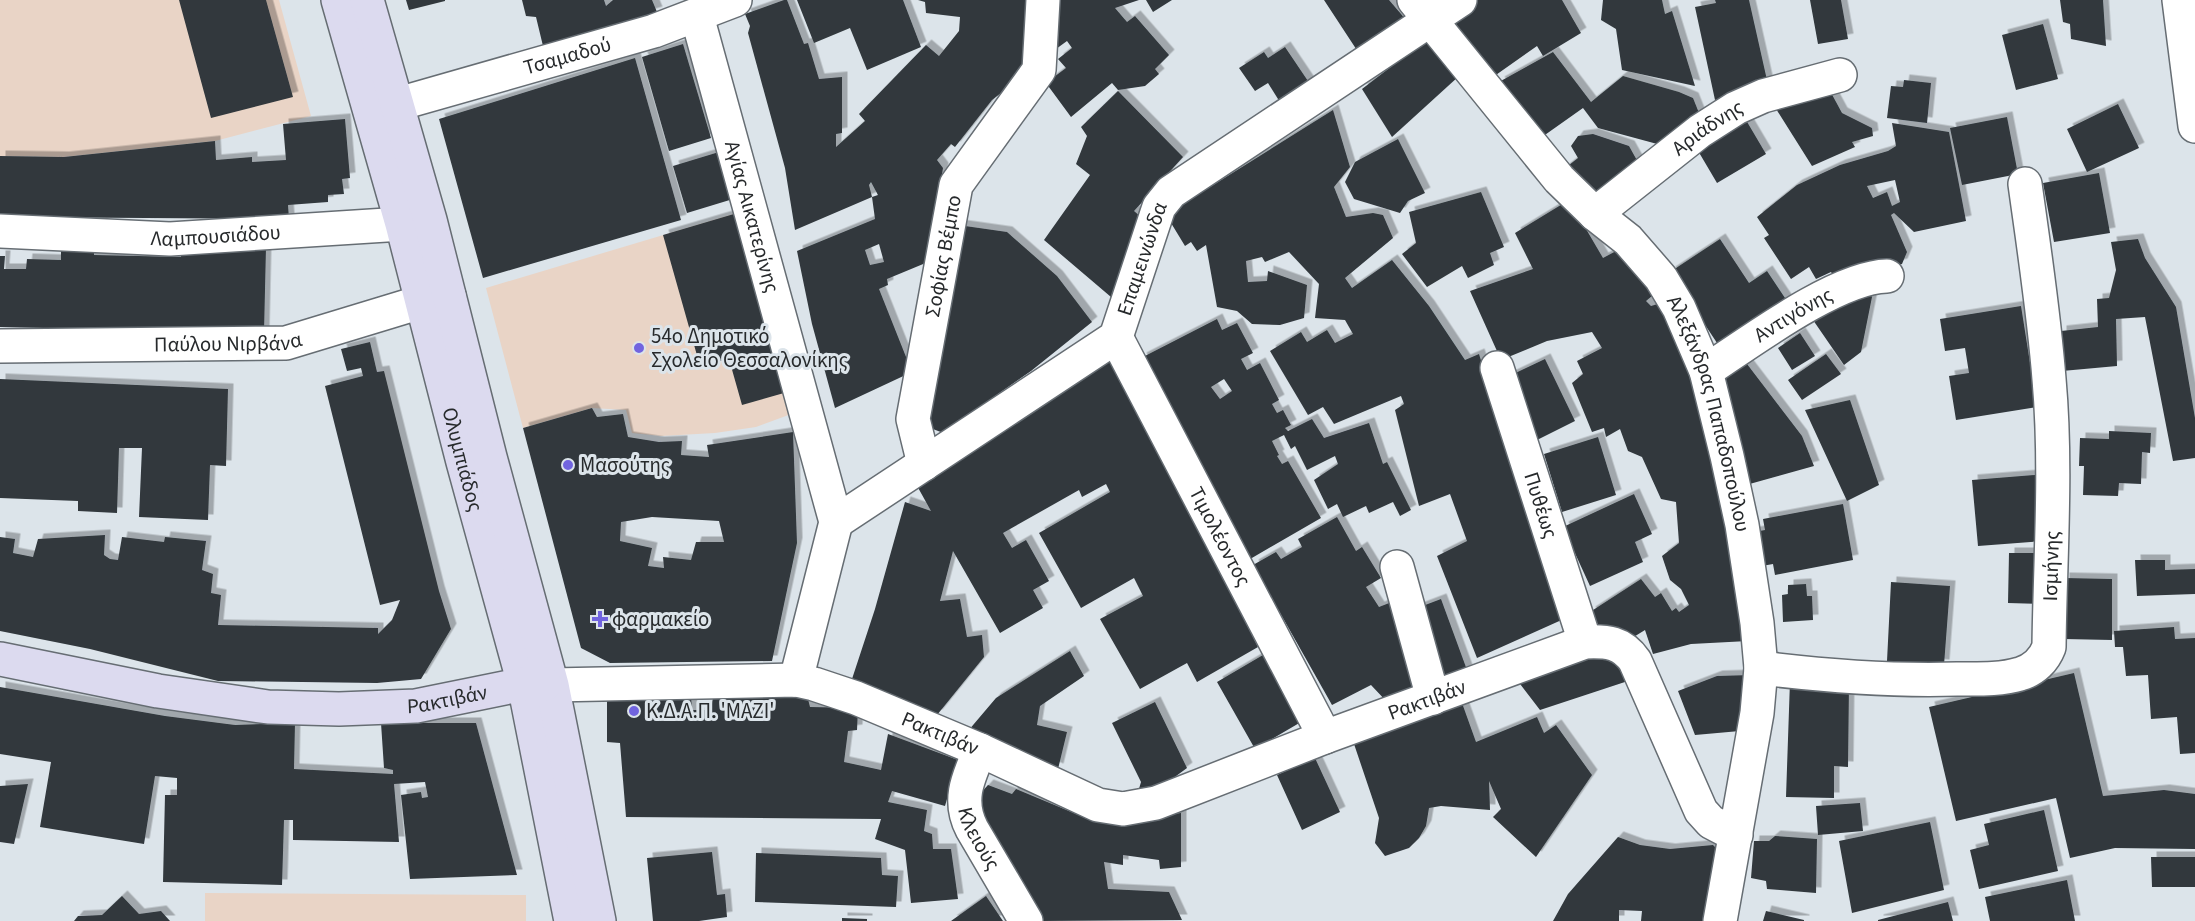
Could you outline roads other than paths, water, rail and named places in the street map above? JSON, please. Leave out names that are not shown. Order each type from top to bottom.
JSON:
[{"type":"main road","name":"Ολυμπιάδος","points":[[338,0],[416,222]]},
{"type":"main road","name":"Ολυμπιάδος","points":[[367,0],[398,104],[416,222],[435,299],[463,462],[538,684],[599,921]]},
{"type":"main road","name":"Ρακτιβάν","points":[[0,658],[158,691],[268,707],[339,709],[416,706],[538,684]]},
{"type":"main road","name":"Ολυμπιάδος","points":[[538,684],[571,921]]},
{"type":"street","name":"Σοφίας Βέμπο","points":[[924,464],[913,418],[957,185],[1039,70],[1043,0]]},
{"type":"street","name":"Επαμεινώνδα","points":[[836,522],[1116,337],[1159,207],[1171,192],[1423,10],[1460,0]]},
{"type":"street","points":[[2179,0],[2195,126]]},
{"type":"street","name":"Τσαμαδού","points":[[398,104],[654,31],[720,5]]},
{"type":"street","name":"Αγίας Αικατερίνης","points":[[720,5],[836,522]]},
{"type":"street","name":"Αλεξάνδρας Παπαδοπούλου","points":[[1423,10],[1547,166],[1595,214],[1628,240],[1661,278],[1679,308],[1706,371],[1728,456],[1742,525],[1757,623],[1761,668],[1757,713],[1720,921]]},
{"type":"street","name":"Αριάδνης","points":[[1595,214],[1700,131],[1736,108],[1763,96],[1839,75]]},
{"type":"street","name":"Ισμήνης","points":[[1761,668],[1857,678],[1971,679],[2022,674],[2036,666],[2046,656],[2049,647],[2052,435],[2042,309],[2025,184]]},
{"type":"street","name":"Λαμπουσιάδου","points":[[0,231],[170,239],[416,222]]},
{"type":"street","name":"Αντιγόνης","points":[[1706,371],[1821,299],[1857,281],[1887,276]]},
{"type":"street","name":"Παύλου Νιρβάνα","points":[[0,345],[286,343],[435,299]]},
{"type":"street","name":"Τιμολέοντος","points":[[1116,337],[1325,737]]},
{"type":"street","name":"Πυθέως","points":[[1497,368],[1585,642]]},
{"type":"street","points":[[796,680],[836,522]]},
{"type":"street","points":[[1397,567],[1433,698]]},
{"type":"street","name":"Ρακτιβάν","points":[[538,684],[796,680],[856,698],[980,750],[1098,805],[1123,809],[1156,803],[1325,737],[1585,642],[1610,642],[1620,645],[1629,652],[1653,699],[1701,811],[1712,822],[1736,836]]},
{"type":"street","name":"Κλειούς","points":[[980,750],[965,789],[966,815],[1026,921]]},
{"type":"place","name":"54ο Δημοτικό Σχολείο Θεσσαλονίκης","points":[[639,348]]},
{"type":"place","name":"Μασούτης","points":[[568,465]]},
{"type":"place","name":"φαρμακείο","points":[[600,619]]},
{"type":"place","name":"Κ.Δ.Α.Π. 'ΜΑΖΙ'","points":[[634,711]]}]
